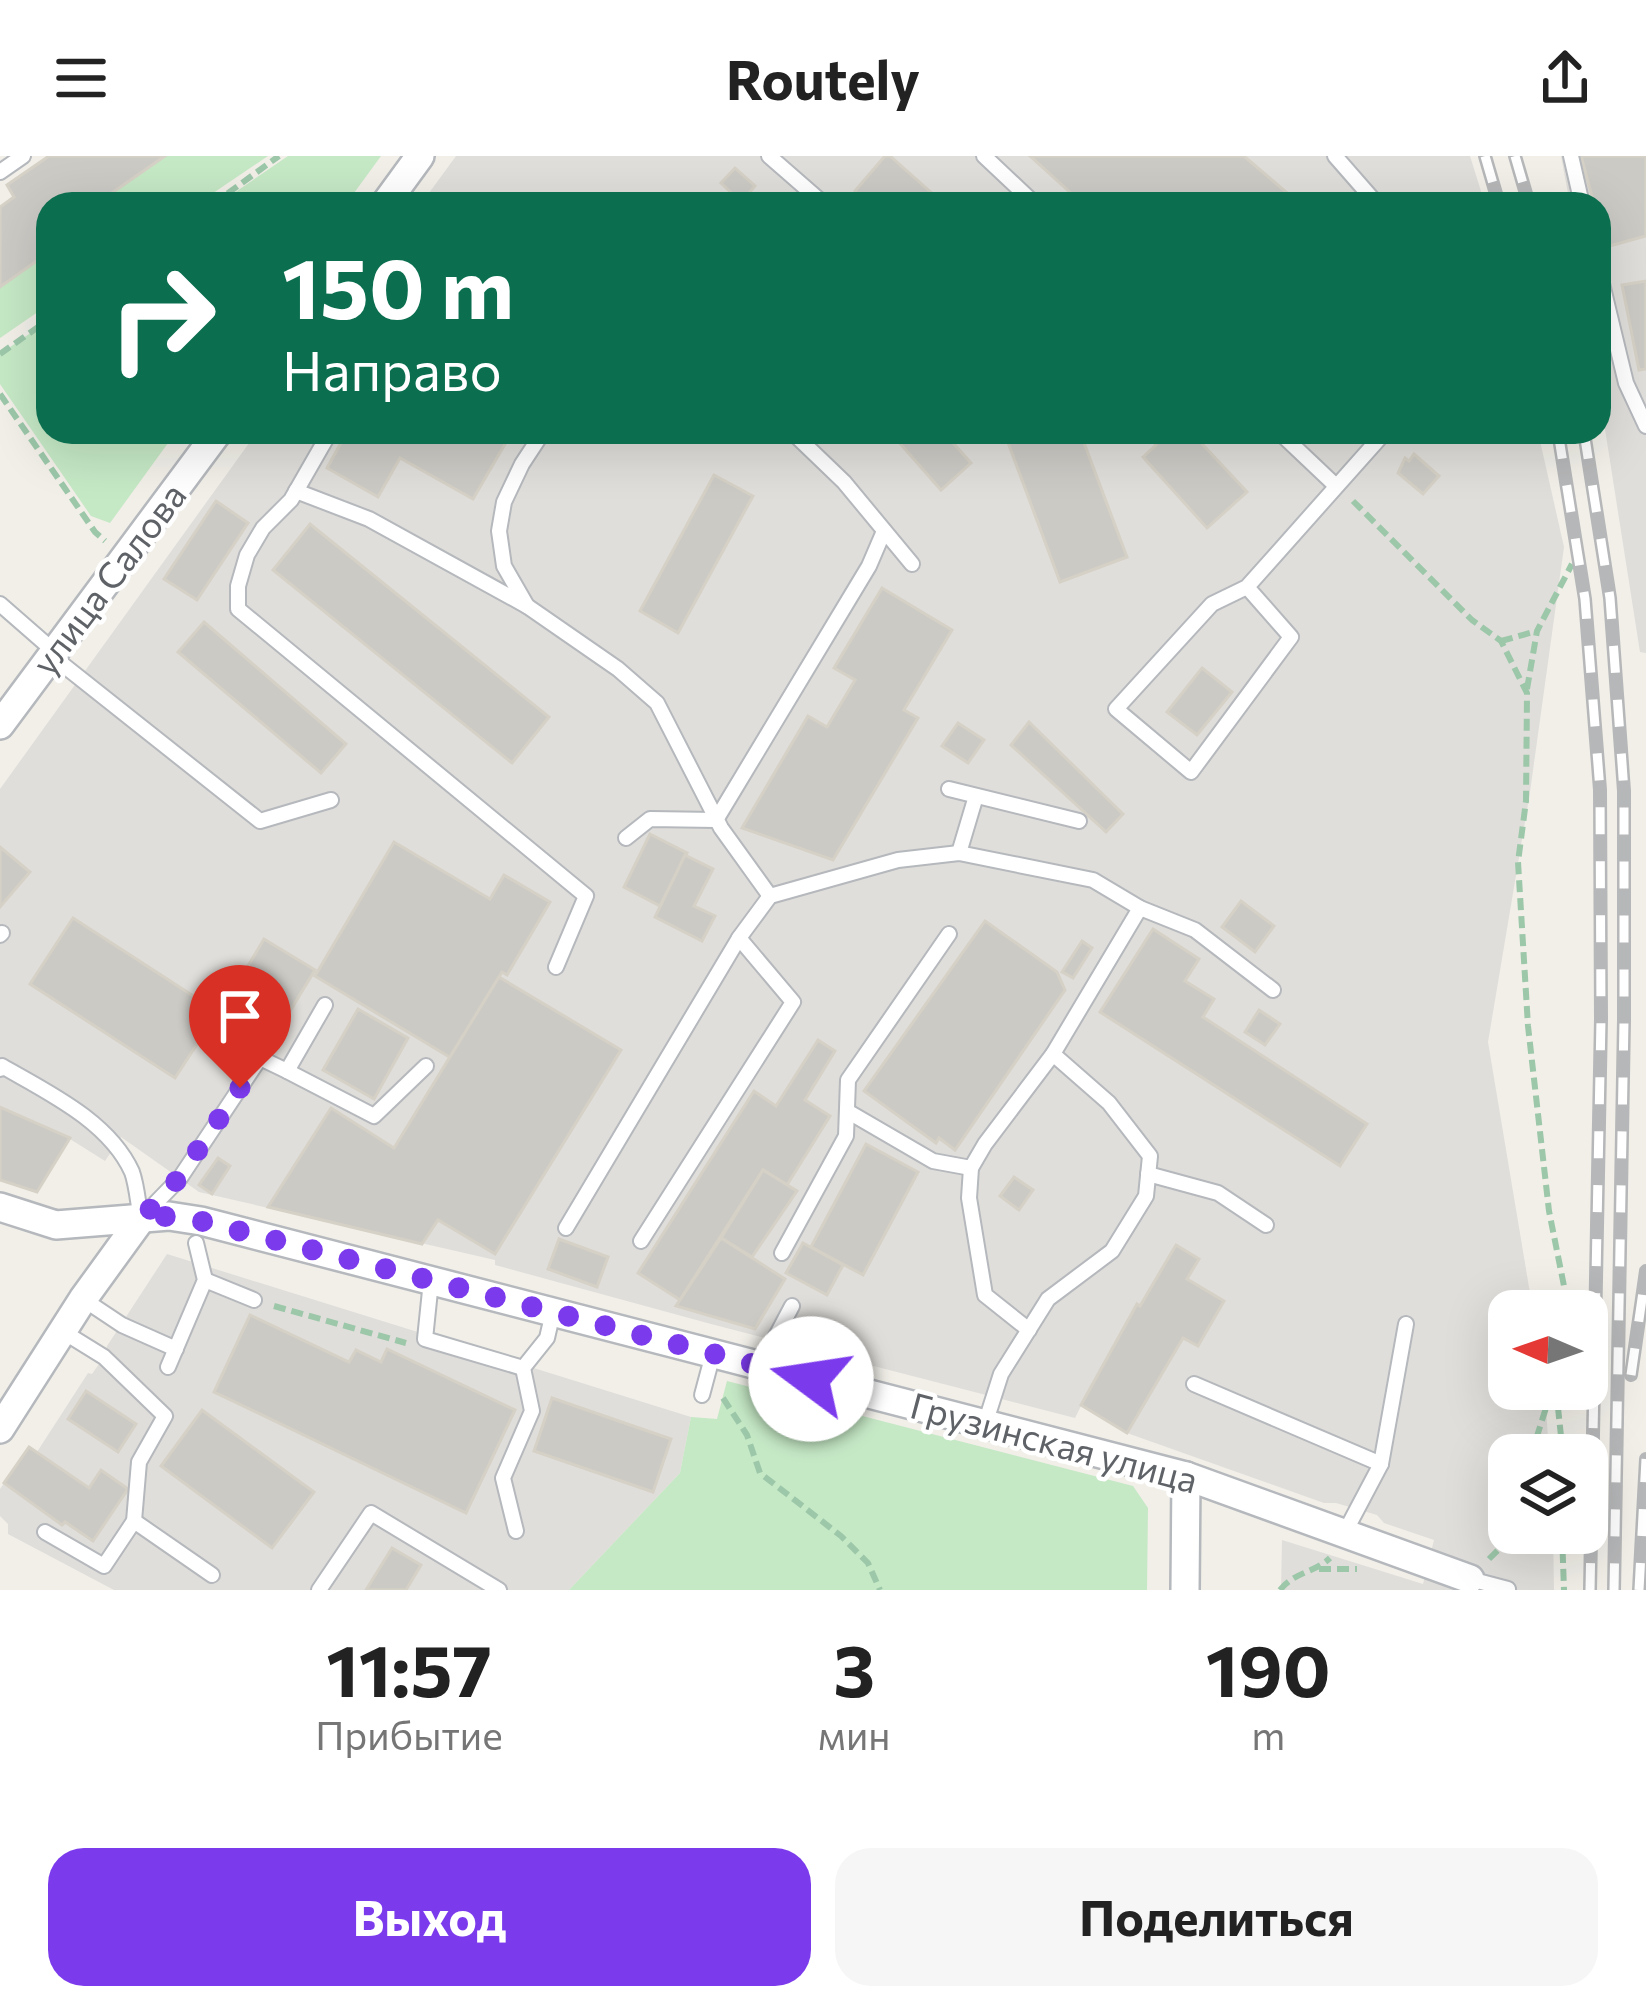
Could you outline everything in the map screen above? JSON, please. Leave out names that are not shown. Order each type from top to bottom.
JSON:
[{"type":"street","points":[[394,192],[420,156]]},
{"type":"street","name":"улица Салова","points":[[0,725],[209,444]]},
{"type":"street","name":"Грузинская улица","points":[[0,1207],[56,1226],[170,1216],[201,1221],[553,1312],[710,1363],[767,1367],[1186,1476],[1469,1585]]},
{"type":"street","points":[[0,1429],[82,1299],[141,1219]]},
{"type":"street","points":[[1185,1590],[1186,1476]]},
{"type":"lane","points":[[0,172],[23,156]]},
{"type":"lane","points":[[769,156],[810,192]]},
{"type":"lane","points":[[984,156],[1018,192]]},
{"type":"lane","points":[[1335,156],[1366,192]]},
{"type":"lane","points":[[1570,156],[1579,192]]},
{"type":"lane","points":[[1611,320],[1626,382],[1646,426]]},
{"type":"lane","points":[[323,444],[296,491],[263,528],[248,555],[238,586],[238,610],[586,896],[556,967]]},
{"type":"lane","points":[[527,606],[504,566],[500,531],[504,502],[535,444]]},
{"type":"lane","points":[[804,444],[844,482],[912,565]]},
{"type":"lane","points":[[1292,444],[1336,486]]},
{"type":"lane","points":[[1247,587],[1291,637],[1191,772],[1117,709],[1212,604],[1247,587],[1374,444]]},
{"type":"lane","points":[[296,491],[369,519],[527,606],[618,669],[657,703],[716,820],[770,896]]},
{"type":"lane","points":[[716,820],[869,566],[884,531]]},
{"type":"lane","points":[[0,604],[53,654],[260,820],[331,800]]},
{"type":"lane","points":[[949,789],[1079,821]]},
{"type":"lane","points":[[959,853],[976,796]]},
{"type":"lane","points":[[626,838],[650,819],[716,820]]},
{"type":"lane","points":[[566,1228],[739,938],[770,896],[898,860],[959,853],[1093,880],[1140,908],[1196,930],[1273,990]]},
{"type":"lane","points":[[1029,1330],[985,1295],[969,1198],[971,1168],[1053,1054],[1140,908]]},
{"type":"lane","points":[[782,1253],[846,1136],[848,1080],[949,934]]},
{"type":"lane","points":[[641,1241],[793,1003],[739,938]]},
{"type":"lane","points":[[287,1071],[325,1005]]},
{"type":"lane","points":[[986,1424],[1001,1374],[1048,1299],[1112,1251],[1146,1196],[1150,1156],[1109,1103],[1053,1054]]},
{"type":"lane","points":[[141,1219],[179,1178],[260,1058],[374,1116],[426,1066]]},
{"type":"lane","points":[[0,1069],[74,1108],[114,1148],[132,1173],[141,1219]]},
{"type":"lane","points":[[847,1111],[933,1161],[971,1168]]},
{"type":"lane","points":[[1148,1174],[1219,1193],[1266,1225]]},
{"type":"lane","points":[[168,1367],[205,1280],[196,1243]]},
{"type":"lane","points":[[205,1280],[254,1300]]},
{"type":"lane","points":[[431,1281],[424,1339],[523,1369]]},
{"type":"lane","points":[[82,1299],[122,1325],[176,1349]]},
{"type":"lane","points":[[767,1367],[774,1340],[792,1306]]},
{"type":"lane","points":[[516,1531],[503,1478],[532,1411],[523,1369],[547,1338],[553,1312]]},
{"type":"lane","points":[[1345,1534],[1381,1464],[1406,1324]]},
{"type":"lane","points":[[45,1532],[104,1565],[134,1521],[140,1462],[165,1416],[104,1357],[62,1331]]},
{"type":"lane","points":[[703,1395],[710,1363]]},
{"type":"lane","points":[[1194,1384],[1381,1464]]},
{"type":"lane","points":[[319,1590],[371,1513],[499,1590]]},
{"type":"lane","points":[[134,1521],[212,1576]]},
{"type":"lane","points":[[1469,1585],[1508,1589]]},
{"type":"path","points":[[230,192],[279,156]]},
{"type":"path","points":[[0,354],[36,328]]},
{"type":"path","points":[[0,394],[95,532],[108,543]]},
{"type":"path","points":[[1336,486],[1472,620],[1501,641],[1527,693]]},
{"type":"path","points":[[1565,1290],[1549,1211],[1528,1026],[1518,862],[1526,801],[1527,693],[1538,631],[1572,564]]},
{"type":"path","points":[[1501,641],[1538,631]]},
{"type":"path","points":[[254,1300],[409,1344],[424,1339]]},
{"type":"path","points":[[710,1363],[747,1435],[760,1473],[841,1536],[868,1563],[880,1590]]},
{"type":"path","points":[[1280,1590],[1297,1574],[1318,1569],[1334,1555],[1345,1534]]},
{"type":"path","points":[[1469,1585],[1495,1554]]},
{"type":"path","points":[[1563,1554],[1564,1590]]},
{"type":"shaded area","points":[[456,156],[1470,156],[1481,192],[430,192]]},
{"type":"shaded area","points":[[1561,156],[1646,156],[1646,653],[1640,652],[1607,444],[1611,444],[1611,192],[1568,192]]},
{"type":"shaded area","points":[[248,444],[1541,444],[1564,547],[1488,1042],[1529,1290],[1488,1290],[1488,1410],[1546,1410],[1548,1434],[1488,1434],[1488,1554],[1553,1554],[1554,1590],[1281,1590],[1282,1540],[1423,1584],[1434,1540],[1384,1523],[1377,1515],[1324,1503],[1127,1433],[1081,1406],[1075,1418],[711,1324],[495,1265],[495,1260],[199,1192],[121,1137],[105,1161],[70,1139],[37,1192],[0,1180],[0,789]]},
{"type":"shaded area","points":[[167,1254],[691,1417],[680,1473],[569,1590],[114,1590],[8,1534],[8,1524],[0,1516],[0,1489],[29,1447],[37,1452],[88,1373],[104,1357]]},
{"type":"green space","points":[[165,156],[268,156],[215,192],[113,192]]},
{"type":"green space","points":[[288,156],[381,156],[355,192],[236,192]]},
{"type":"green space","points":[[36,262],[36,313],[0,338],[0,287]]},
{"type":"green space","points":[[36,329],[36,436],[0,384],[0,354]]},
{"type":"green space","points":[[41,444],[167,444],[110,523],[91,516]]},
{"type":"green space","points":[[727,1381],[1133,1486],[1148,1508],[1147,1590],[569,1590],[680,1473],[691,1417],[717,1419]]},
{"type":"building","points":[[49,156],[165,156],[113,192],[36,192],[36,262],[0,287],[0,207],[14,197],[7,185]]},
{"type":"building","points":[[890,156],[930,192],[856,192]]},
{"type":"building","points":[[1030,156],[1244,156],[1286,192],[1070,192]]},
{"type":"building","points":[[1581,156],[1646,156],[1646,236],[1611,246],[1611,192],[1591,192]]},
{"type":"building","points":[[735,168],[755,186],[750,192],[730,192],[721,183]]},
{"type":"building","points":[[1646,281],[1646,369],[1639,370],[1622,285]]},
{"type":"building","points":[[340,444],[505,444],[473,499],[400,458],[378,497],[327,468]]},
{"type":"building","points":[[901,444],[954,444],[971,463],[941,490]]},
{"type":"building","points":[[1008,444],[1085,444],[1127,557],[1060,582]]},
{"type":"building","points":[[1202,444],[1247,492],[1207,528],[1143,457],[1156,445]]},
{"type":"building","points":[[1414,454],[1439,476],[1423,494],[1398,473],[1405,458],[1409,461]]},
{"type":"building","points":[[714,475],[753,496],[678,633],[640,611]]},
{"type":"building","points":[[216,501],[248,523],[197,600],[164,579]]},
{"type":"building","points":[[310,524],[549,717],[512,763],[273,570]]},
{"type":"building","points":[[882,588],[952,630],[904,710],[918,718],[833,860],[742,828],[808,716],[827,727],[855,680],[834,668]]},
{"type":"building","points":[[204,622],[346,744],[321,773],[178,652]]},
{"type":"building","points":[[1202,668],[1232,692],[1197,735],[1167,712]]},
{"type":"building","points":[[1029,722],[1123,814],[1106,832],[1011,745]]},
{"type":"building","points":[[958,723],[984,740],[968,763],[942,746]]},
{"type":"building","points":[[650,834],[687,853],[660,906],[624,887]]},
{"type":"building","points":[[394,842],[490,899],[504,875],[550,902],[451,1058],[315,976]]},
{"type":"building","points":[[0,847],[30,872],[0,907]]},
{"type":"building","points":[[685,855],[713,869],[694,906],[715,916],[702,941],[655,917]]},
{"type":"building","points":[[1241,901],[1274,926],[1255,952],[1222,927]]},
{"type":"building","points":[[73,918],[218,1012],[175,1078],[30,984]]},
{"type":"building","points":[[985,921],[1057,972],[1065,990],[955,1150],[939,1138],[936,1143],[864,1091]]},
{"type":"building","points":[[1153,929],[1199,959],[1185,981],[1214,999],[1203,1017],[1367,1124],[1340,1166],[1100,1012]]},
{"type":"building","points":[[264,939],[315,970],[270,1044],[220,1013]]},
{"type":"building","points":[[1082,941],[1092,948],[1073,978],[1062,972]]},
{"type":"building","points":[[499,977],[621,1050],[495,1254],[438,1220],[422,1244],[268,1207],[331,1108],[394,1148]]},
{"type":"building","points":[[358,1009],[408,1038],[374,1099],[323,1070]]},
{"type":"building","points":[[1259,1010],[1280,1024],[1265,1045],[1245,1032]]},
{"type":"building","points":[[818,1040],[835,1051],[805,1100],[830,1116],[787,1185],[763,1170],[680,1300],[638,1273],[754,1091],[776,1106]]},
{"type":"building","points":[[0,1107],[70,1138],[37,1192],[0,1180]]},
{"type":"building","points":[[866,1144],[918,1172],[863,1275],[811,1247]]},
{"type":"building","points":[[218,1158],[230,1166],[212,1194],[199,1185]]},
{"type":"building","points":[[763,1170],[797,1191],[752,1257],[721,1238]]},
{"type":"building","points":[[1014,1177],[1033,1190],[1019,1210],[1000,1196]]},
{"type":"building","points":[[721,1238],[785,1279],[755,1329],[676,1306]]},
{"type":"building","points":[[559,1239],[608,1257],[597,1287],[548,1269]]},
{"type":"building","points":[[803,1243],[843,1265],[827,1295],[786,1273]]},
{"type":"building","points":[[1176,1245],[1199,1259],[1187,1279],[1224,1301],[1198,1346],[1183,1338],[1127,1433],[1081,1405]]},
{"type":"building","points":[[250,1315],[349,1362],[356,1350],[381,1362],[387,1349],[515,1410],[466,1513],[214,1392]]},
{"type":"building","points":[[86,1391],[136,1424],[118,1452],[68,1419]]},
{"type":"building","points":[[552,1398],[671,1439],[653,1492],[534,1451]]},
{"type":"building","points":[[202,1410],[314,1492],[272,1548],[161,1466]]},
{"type":"building","points":[[29,1447],[89,1488],[101,1470],[128,1489],[93,1541],[4,1483]]},
{"type":"building","points":[[392,1548],[421,1565],[406,1590],[366,1590]]},
{"type":"railway","points":[[1485,156],[1496,192]]},
{"type":"railway","points":[[1515,156],[1526,192]]},
{"type":"railway","points":[[1560,444],[1585,599],[1600,790],[1601,1019],[1590,1590]]},
{"type":"railway","points":[[1586,444],[1610,598],[1624,791],[1614,1590]]},
{"type":"railway","points":[[1631,1375],[1646,1271]]},
{"type":"railway","points":[[1639,1590],[1646,1459]]},
{"type":"route","points":[[240,1088],[179,1178],[141,1219],[170,1216],[201,1221],[811,1379]]}]
